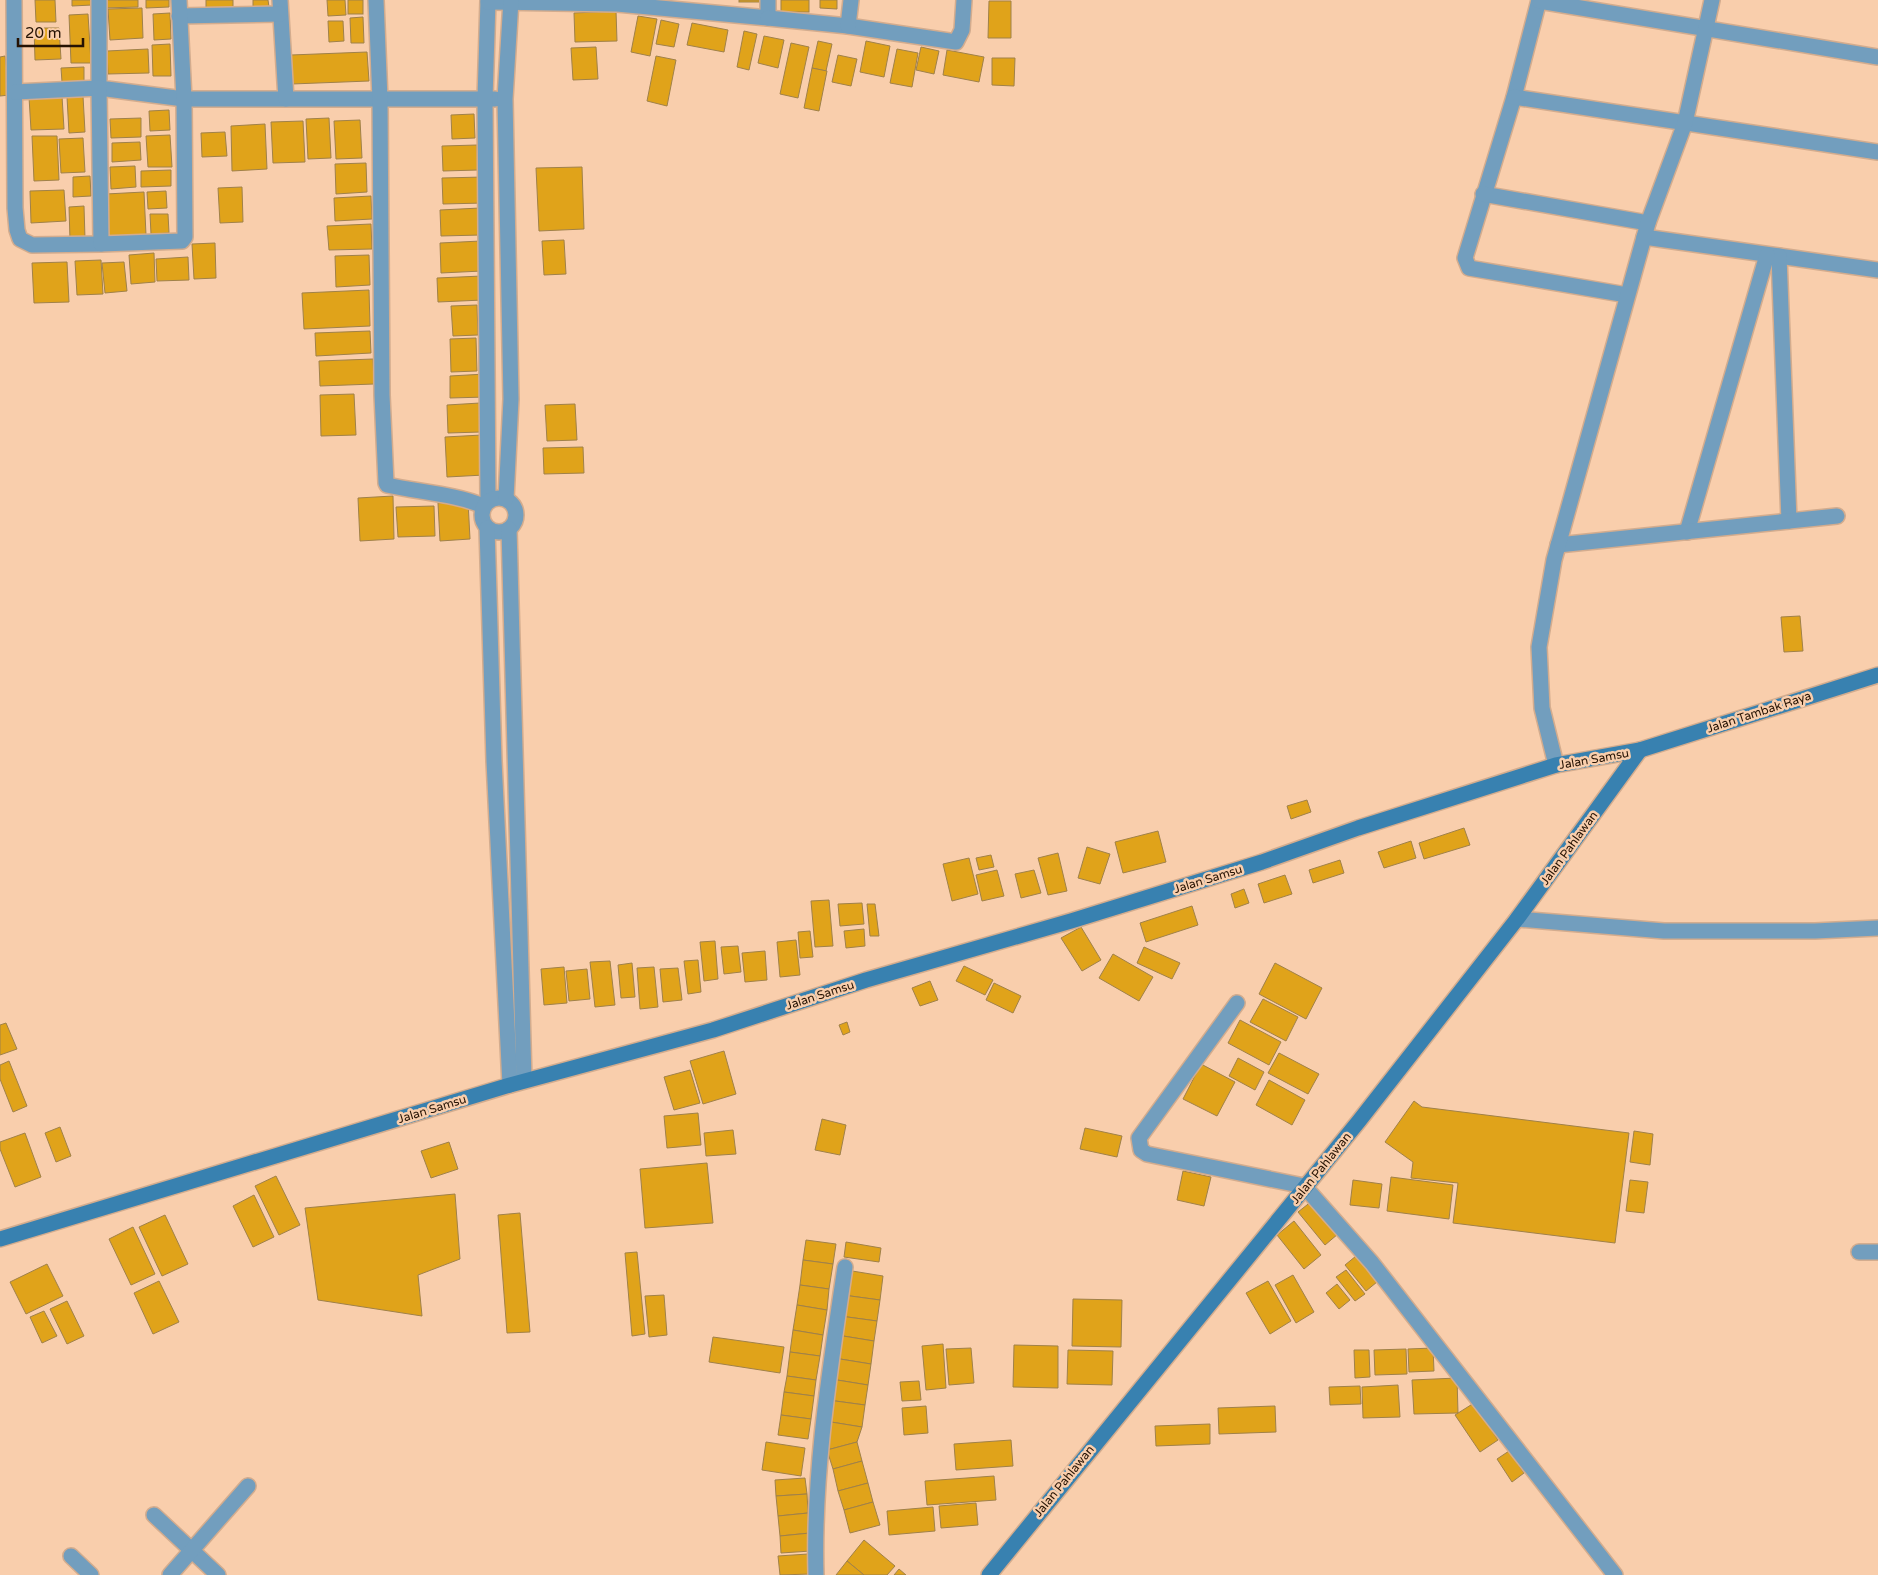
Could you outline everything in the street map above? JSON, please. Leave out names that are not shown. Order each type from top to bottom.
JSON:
[{"type":"street","points":[[14,0],[16,230],[20,239],[32,245],[177,242],[185,237],[184,99],[179,0]]},
{"type":"street","points":[[99,0],[100,244]]},
{"type":"street","points":[[376,0],[380,100],[382,395],[386,483],[424,493],[466,498],[486,503],[494,498],[506,499],[515,507],[517,515],[509,529],[498,532],[486,528]]},
{"type":"street","points":[[768,0],[768,18]]},
{"type":"street","points":[[848,26],[851,0]]},
{"type":"street","points":[[517,1082],[494,761],[486,528],[482,521],[486,503],[486,99],[488,1],[617,2],[694,5],[768,18],[848,26],[956,42],[962,30],[964,0]]},
{"type":"street","points":[[1556,766],[1542,708],[1539,647],[1558,545],[1646,230],[1685,123],[1712,0]]},
{"type":"street","points":[[506,499],[511,399],[505,99],[511,1]]},
{"type":"street","points":[[1627,295],[1469,268],[1465,258],[1514,97],[1539,1],[1878,58]]},
{"type":"street","points":[[179,16],[280,7],[286,100]]},
{"type":"street","points":[[15,92],[99,88],[184,99],[505,99]]},
{"type":"street","points":[[1514,97],[1878,152]]},
{"type":"street","points":[[1483,194],[1646,230],[1773,255],[1878,270]]},
{"type":"street","points":[[1773,255],[1789,521]]},
{"type":"street","points":[[1687,532],[1773,255]]},
{"type":"street","points":[[1558,545],[1837,516]]},
{"type":"street","points":[[509,529],[514,760],[517,1082]]},
{"type":"street","name":"Jalan Tambak Raya","points":[[1640,750],[1878,675]]},
{"type":"street","name":"Jalan Samsu","points":[[0,1239],[517,1082],[713,1030],[866,980],[1071,921],[1262,862],[1358,828],[1556,766],[1640,750]]},
{"type":"street","name":"Jalan Pahlawan","points":[[989,1575],[1304,1186],[1359,1121],[1517,919],[1640,750]]},
{"type":"street","points":[[494,761],[514,760]]},
{"type":"street","points":[[1517,919],[1664,931],[1815,931],[1878,928]]},
{"type":"street","points":[[1237,1002],[1139,1138],[1141,1150],[1147,1154],[1304,1186],[1372,1263],[1615,1575]]},
{"type":"street","points":[[1859,1252],[1878,1252]]},
{"type":"street","points":[[816,1575],[816,1500],[824,1406],[845,1267]]},
{"type":"street","points":[[170,1575],[248,1486]]},
{"type":"street","points":[[154,1515],[218,1575]]},
{"type":"street","points":[[70,1556],[91,1575]]},
{"type":"building","points":[[35,0],[55,0],[56,22],[36,22]]},
{"type":"building","points":[[72,0],[92,0],[92,5],[72,6]]},
{"type":"building","points":[[103,0],[138,0],[138,7],[103,8]]},
{"type":"building","points":[[146,0],[169,0],[169,7],[146,8]]},
{"type":"building","points":[[206,0],[233,0],[233,12],[206,13]]},
{"type":"building","points":[[253,0],[268,0],[269,7],[253,7]]},
{"type":"building","points":[[327,0],[345,0],[346,15],[328,16]]},
{"type":"building","points":[[348,0],[363,0],[363,14],[348,14]]},
{"type":"building","points":[[739,0],[761,0],[761,2],[739,2]]},
{"type":"building","points":[[781,0],[809,0],[809,12],[781,12]]},
{"type":"building","points":[[820,0],[837,0],[837,9],[820,8]]},
{"type":"building","points":[[989,1],[1011,1],[1011,38],[988,38]]},
{"type":"building","points":[[142,8],[143,38],[110,40],[108,9]]},
{"type":"building","points":[[616,11],[617,41],[575,42],[574,13]]},
{"type":"building","points":[[170,13],[171,39],[154,40],[153,14]]},
{"type":"building","points":[[88,14],[91,63],[71,63],[69,15]]},
{"type":"building","points":[[638,16],[657,19],[650,56],[631,52]]},
{"type":"building","points":[[363,17],[364,43],[351,43],[350,18]]},
{"type":"building","points":[[661,20],[679,24],[674,47],[656,44]]},
{"type":"building","points":[[328,21],[343,21],[344,41],[329,42]]},
{"type":"building","points":[[692,23],[728,30],[724,52],[687,45]]},
{"type":"building","points":[[34,28],[59,28],[61,59],[35,60]]},
{"type":"building","points":[[744,31],[757,34],[749,70],[737,67]]},
{"type":"building","points":[[764,36],[784,40],[778,68],[758,63]]},
{"type":"building","points":[[818,41],[832,44],[826,71],[812,68]]},
{"type":"building","points":[[866,41],[890,46],[884,77],[860,72]]},
{"type":"building","points":[[791,43],[809,47],[798,98],[780,94]]},
{"type":"building","points":[[170,44],[171,76],[153,76],[152,45]]},
{"type":"building","points":[[596,47],[598,79],[573,80],[571,48]]},
{"type":"building","points":[[921,47],[939,51],[934,74],[916,70]]},
{"type":"building","points":[[148,49],[149,73],[108,74],[107,51]]},
{"type":"building","points":[[897,49],[918,53],[912,87],[890,83]]},
{"type":"building","points":[[947,50],[984,57],[979,82],[943,75]]},
{"type":"building","points":[[367,52],[369,81],[292,84],[291,55]]},
{"type":"building","points":[[838,55],[857,59],[851,86],[832,82]]},
{"type":"building","points":[[5,56],[10,95],[0,96],[0,57]]},
{"type":"building","points":[[656,56],[676,60],[667,106],[647,101]]},
{"type":"building","points":[[992,58],[1015,58],[1014,86],[992,85]]},
{"type":"building","points":[[84,67],[84,82],[62,82],[61,68]]},
{"type":"building","points":[[812,68],[827,71],[819,111],[804,108]]},
{"type":"building","points":[[62,96],[64,129],[31,130],[29,97]]},
{"type":"building","points":[[83,96],[85,132],[69,133],[67,97]]},
{"type":"building","points":[[169,110],[170,130],[150,131],[149,111]]},
{"type":"building","points":[[474,114],[475,138],[452,139],[451,115]]},
{"type":"building","points":[[141,118],[141,137],[111,138],[110,119]]},
{"type":"building","points":[[329,118],[331,158],[308,159],[306,119]]},
{"type":"building","points":[[360,120],[362,158],[336,159],[334,121]]},
{"type":"building","points":[[303,121],[305,162],[273,163],[271,122]]},
{"type":"building","points":[[265,124],[267,169],[232,171],[231,126]]},
{"type":"building","points":[[225,132],[227,156],[202,157],[201,133]]},
{"type":"building","points":[[170,135],[172,167],[148,167],[146,136]]},
{"type":"building","points":[[32,136],[57,136],[59,180],[34,181]]},
{"type":"building","points":[[83,138],[85,172],[61,173],[59,139]]},
{"type":"building","points":[[140,142],[141,160],[112,162],[112,143]]},
{"type":"building","points":[[477,145],[478,170],[443,171],[442,146]]},
{"type":"building","points":[[366,163],[367,192],[336,194],[335,164]]},
{"type":"building","points":[[135,166],[136,187],[111,189],[110,167]]},
{"type":"building","points":[[582,167],[584,229],[539,231],[536,168]]},
{"type":"building","points":[[171,170],[171,186],[141,187],[141,171]]},
{"type":"building","points":[[90,176],[91,196],[73,197],[73,177]]},
{"type":"building","points":[[483,177],[484,203],[443,204],[442,178]]},
{"type":"building","points":[[242,187],[243,222],[220,223],[218,188]]},
{"type":"building","points":[[64,190],[66,221],[31,223],[30,191]]},
{"type":"building","points":[[166,191],[167,208],[148,209],[147,192]]},
{"type":"building","points":[[144,192],[146,235],[108,237],[106,194]]},
{"type":"building","points":[[371,196],[372,219],[335,221],[334,198]]},
{"type":"building","points":[[84,206],[85,239],[70,240],[69,207]]},
{"type":"building","points":[[480,208],[481,235],[441,236],[440,210]]},
{"type":"building","points":[[150,214],[168,214],[169,233],[151,234]]},
{"type":"building","points":[[371,224],[372,249],[329,250],[327,226]]},
{"type":"building","points":[[564,240],[566,274],[544,275],[542,241]]},
{"type":"building","points":[[481,241],[482,271],[441,273],[440,243]]},
{"type":"building","points":[[215,243],[216,278],[194,279],[192,244]]},
{"type":"building","points":[[154,253],[155,282],[131,284],[129,255]]},
{"type":"building","points":[[369,255],[370,285],[336,287],[335,256]]},
{"type":"building","points":[[188,257],[189,280],[157,281],[156,259]]},
{"type":"building","points":[[101,260],[103,294],[77,295],[75,261]]},
{"type":"building","points":[[67,262],[69,302],[34,303],[32,263]]},
{"type":"building","points":[[124,262],[127,291],[105,293],[102,263]]},
{"type":"building","points":[[482,276],[483,300],[438,302],[437,278]]},
{"type":"building","points":[[369,290],[370,326],[304,329],[302,293]]},
{"type":"building","points":[[477,305],[478,335],[453,336],[451,306]]},
{"type":"building","points":[[370,331],[371,353],[316,356],[315,333]]},
{"type":"building","points":[[476,338],[477,371],[451,372],[450,339]]},
{"type":"building","points":[[373,359],[374,384],[320,386],[319,361]]},
{"type":"building","points":[[485,374],[486,397],[450,398],[450,376]]},
{"type":"building","points":[[354,394],[356,435],[321,436],[320,395]]},
{"type":"building","points":[[480,403],[481,432],[448,433],[447,405]]},
{"type":"building","points":[[575,404],[577,440],[547,441],[545,405]]},
{"type":"building","points":[[482,435],[484,475],[447,477],[445,437]]},
{"type":"building","points":[[583,447],[584,473],[544,474],[543,448]]},
{"type":"building","points":[[393,496],[394,539],[360,541],[358,498]]},
{"type":"building","points":[[468,501],[470,539],[440,541],[438,503]]},
{"type":"building","points":[[434,506],[435,536],[398,537],[396,507]]},
{"type":"building","points":[[1800,616],[1803,651],[1784,652],[1781,617]]},
{"type":"building","points":[[1307,800],[1311,812],[1291,819],[1287,806]]},
{"type":"building","points":[[1464,828],[1470,845],[1424,859],[1419,843]]},
{"type":"building","points":[[1158,831],[1166,862],[1123,873],[1115,842]]},
{"type":"building","points":[[1411,841],[1416,858],[1384,868],[1378,852]]},
{"type":"building","points":[[1087,847],[1110,854],[1100,884],[1078,878]]},
{"type":"building","points":[[1058,853],[1067,891],[1048,895],[1038,858]]},
{"type":"building","points":[[991,855],[994,867],[979,870],[976,858]]},
{"type":"building","points":[[969,858],[978,894],[952,901],[943,864]]},
{"type":"building","points":[[1340,860],[1344,873],[1313,883],[1309,870]]},
{"type":"building","points":[[997,870],[1004,896],[982,901],[976,875]]},
{"type":"building","points":[[1034,870],[1041,893],[1021,898],[1015,874]]},
{"type":"building","points":[[1285,875],[1292,894],[1264,903],[1258,884]]},
{"type":"building","points":[[1244,889],[1249,903],[1235,908],[1231,894]]},
{"type":"building","points":[[829,900],[833,946],[815,947],[811,901]]},
{"type":"building","points":[[862,903],[864,924],[840,926],[838,904]]},
{"type":"building","points":[[867,904],[875,904],[879,936],[870,936]]},
{"type":"building","points":[[1192,906],[1198,925],[1146,942],[1140,923]]},
{"type":"building","points":[[1081,927],[1101,960],[1082,971],[1061,938]]},
{"type":"building","points":[[864,929],[865,946],[846,948],[844,931]]},
{"type":"building","points":[[810,931],[813,957],[800,958],[798,932]]},
{"type":"building","points":[[796,940],[800,975],[780,977],[777,942]]},
{"type":"building","points":[[715,941],[718,979],[704,981],[700,942]]},
{"type":"building","points":[[738,946],[741,972],[724,974],[721,947]]},
{"type":"building","points":[[1144,947],[1180,963],[1172,979],[1137,963]]},
{"type":"building","points":[[765,951],[767,980],[745,982],[742,953]]},
{"type":"building","points":[[1113,954],[1153,977],[1139,1001],[1099,978]]},
{"type":"building","points":[[698,960],[701,992],[688,994],[684,961]]},
{"type":"building","points":[[610,961],[615,1005],[595,1007],[590,962]]},
{"type":"building","points":[[632,963],[635,997],[621,998],[618,965]]},
{"type":"building","points":[[1275,963],[1322,988],[1306,1019],[1259,994]]},
{"type":"building","points":[[964,966],[993,980],[985,995],[956,981]]},
{"type":"building","points":[[564,967],[567,1003],[544,1005],[541,969]]},
{"type":"building","points":[[654,967],[658,1007],[640,1009],[637,968]]},
{"type":"building","points":[[678,968],[682,1000],[663,1002],[660,969]]},
{"type":"building","points":[[587,969],[590,999],[569,1001],[566,971]]},
{"type":"building","points":[[930,981],[938,1000],[920,1006],[912,988]]},
{"type":"building","points":[[994,983],[1021,996],[1013,1013],[986,1000]]},
{"type":"building","points":[[1263,999],[1298,1017],[1286,1041],[1250,1022]]},
{"type":"building","points":[[1240,1020],[1281,1042],[1269,1065],[1228,1043]]},
{"type":"building","points":[[847,1022],[850,1032],[843,1035],[839,1025]]},
{"type":"building","points":[[6,1023],[17,1049],[0,1055],[0,1025]]},
{"type":"building","points":[[724,1051],[736,1094],[703,1104],[690,1061]]},
{"type":"building","points":[[1279,1053],[1319,1074],[1308,1094],[1268,1073]]},
{"type":"building","points":[[1238,1058],[1264,1072],[1255,1090],[1229,1076]]},
{"type":"building","points":[[9,1061],[27,1106],[13,1112],[0,1079],[0,1065]]},
{"type":"building","points":[[1201,1064],[1235,1082],[1217,1116],[1183,1099]]},
{"type":"building","points":[[690,1070],[700,1103],[674,1110],[664,1077]]},
{"type":"building","points":[[1269,1080],[1305,1100],[1292,1125],[1256,1105]]},
{"type":"building","points":[[1414,1101],[1422,1107],[1629,1133],[1615,1243],[1453,1223],[1458,1183],[1411,1178],[1413,1162],[1385,1142]]},
{"type":"building","points":[[698,1113],[701,1145],[667,1148],[664,1116]]},
{"type":"building","points":[[822,1119],[846,1125],[840,1155],[815,1150]]},
{"type":"building","points":[[60,1127],[71,1156],[56,1162],[45,1133]]},
{"type":"building","points":[[1085,1128],[1122,1136],[1117,1157],[1080,1149]]},
{"type":"building","points":[[733,1130],[736,1154],[706,1156],[704,1133]]},
{"type":"building","points":[[1634,1131],[1653,1134],[1650,1165],[1630,1162]]},
{"type":"building","points":[[25,1133],[41,1177],[15,1187],[0,1149],[0,1142]]},
{"type":"building","points":[[449,1142],[458,1169],[431,1178],[421,1151]]},
{"type":"building","points":[[707,1163],[713,1223],[645,1228],[640,1169]]},
{"type":"building","points":[[1183,1171],[1211,1177],[1204,1206],[1177,1200]]},
{"type":"building","points":[[276,1176],[300,1225],[279,1235],[255,1186]]},
{"type":"building","points":[[1391,1177],[1453,1185],[1449,1219],[1387,1211]]},
{"type":"building","points":[[1353,1180],[1382,1184],[1379,1208],[1350,1205]]},
{"type":"building","points":[[1630,1180],[1648,1182],[1644,1213],[1626,1211]]},
{"type":"building","points":[[455,1194],[460,1259],[418,1275],[422,1316],[318,1300],[305,1208]]},
{"type":"building","points":[[254,1195],[274,1237],[253,1247],[233,1206]]},
{"type":"building","points":[[1312,1201],[1338,1234],[1325,1245],[1298,1212]]},
{"type":"building","points":[[520,1213],[530,1332],[507,1333],[498,1215]]},
{"type":"building","points":[[165,1215],[188,1264],[162,1276],[139,1227]]},
{"type":"building","points":[[1294,1221],[1321,1255],[1304,1269],[1277,1235]]},
{"type":"building","points":[[133,1227],[155,1274],[131,1285],[109,1239]]},
{"type":"building","points":[[806,1240],[836,1244],[833,1264],[803,1260]]},
{"type":"building","points":[[846,1242],[881,1248],[879,1262],[844,1257]]},
{"type":"building","points":[[637,1252],[645,1334],[632,1336],[625,1253]]},
{"type":"building","points":[[1356,1256],[1377,1282],[1366,1291],[1345,1265]]},
{"type":"building","points":[[803,1260],[833,1264],[829,1289],[800,1285]]},
{"type":"building","points":[[47,1264],[63,1296],[26,1314],[10,1282]]},
{"type":"building","points":[[846,1270],[883,1276],[880,1300],[843,1295]]},
{"type":"building","points":[[1346,1270],[1365,1294],[1355,1301],[1336,1277]]},
{"type":"building","points":[[1293,1275],[1314,1312],[1296,1323],[1275,1285]]},
{"type":"building","points":[[159,1281],[179,1322],[153,1334],[134,1293]]},
{"type":"building","points":[[1268,1281],[1291,1321],[1270,1334],[1246,1293]]},
{"type":"building","points":[[1337,1284],[1350,1300],[1339,1309],[1326,1293]]},
{"type":"building","points":[[800,1285],[829,1289],[827,1310],[797,1305]]},
{"type":"building","points":[[664,1295],[667,1335],[649,1337],[645,1296]]},
{"type":"building","points":[[843,1295],[880,1300],[877,1321],[840,1316]]},
{"type":"building","points":[[1073,1299],[1122,1300],[1121,1347],[1072,1346]]},
{"type":"building","points":[[67,1301],[84,1336],[67,1344],[50,1309]]},
{"type":"building","points":[[797,1305],[827,1310],[823,1335],[793,1330]]},
{"type":"building","points":[[44,1311],[57,1336],[42,1343],[30,1317]]},
{"type":"building","points":[[840,1316],[877,1321],[874,1341],[837,1335]]},
{"type":"building","points":[[793,1330],[823,1335],[820,1356],[790,1352]]},
{"type":"building","points":[[837,1335],[874,1341],[871,1364],[834,1358]]},
{"type":"building","points":[[713,1337],[784,1347],[780,1373],[709,1362]]},
{"type":"building","points":[[943,1344],[946,1388],[926,1390],[922,1346]]},
{"type":"building","points":[[1014,1345],[1058,1346],[1058,1388],[1013,1387]]},
{"type":"building","points":[[971,1348],[974,1383],[949,1385],[946,1349]]},
{"type":"building","points":[[1433,1348],[1434,1371],[1409,1372],[1408,1349]]},
{"type":"building","points":[[1406,1349],[1407,1374],[1375,1375],[1374,1350]]},
{"type":"building","points":[[1068,1350],[1113,1351],[1112,1385],[1067,1384]]},
{"type":"building","points":[[1354,1350],[1369,1350],[1370,1377],[1355,1378]]},
{"type":"building","points":[[790,1352],[820,1356],[816,1380],[787,1376]]},
{"type":"building","points":[[834,1358],[871,1364],[868,1385],[831,1379]]},
{"type":"building","points":[[787,1376],[816,1380],[814,1396],[784,1392]]},
{"type":"building","points":[[1457,1378],[1458,1413],[1414,1414],[1412,1380]]},
{"type":"building","points":[[831,1379],[868,1385],[865,1405],[828,1400]]},
{"type":"building","points":[[919,1381],[921,1400],[902,1401],[900,1382]]},
{"type":"building","points":[[1398,1385],[1400,1417],[1363,1418],[1362,1387]]},
{"type":"building","points":[[1360,1386],[1361,1404],[1330,1405],[1329,1387]]},
{"type":"building","points":[[784,1392],[814,1396],[811,1419],[781,1415]]},
{"type":"building","points":[[828,1400],[865,1405],[862,1427],[825,1421]]},
{"type":"building","points":[[1474,1403],[1498,1440],[1480,1452],[1455,1415]]},
{"type":"building","points":[[926,1406],[928,1433],[904,1435],[902,1408]]},
{"type":"building","points":[[1275,1406],[1276,1432],[1219,1434],[1218,1408]]},
{"type":"building","points":[[781,1415],[811,1419],[808,1439],[778,1435]]},
{"type":"building","points":[[825,1421],[862,1427],[857,1442],[827,1450]]},
{"type":"building","points":[[1210,1424],[1210,1444],[1156,1446],[1155,1426]]},
{"type":"building","points":[[1011,1440],[1013,1466],[956,1470],[954,1444]]},
{"type":"building","points":[[766,1442],[805,1448],[801,1476],[762,1470]]},
{"type":"building","points":[[857,1442],[862,1461],[833,1469],[827,1450]]},
{"type":"building","points":[[1509,1451],[1524,1473],[1512,1482],[1497,1459]]},
{"type":"building","points":[[862,1461],[868,1483],[838,1491],[833,1469]]},
{"type":"building","points":[[994,1476],[996,1500],[927,1505],[925,1481]]},
{"type":"building","points":[[805,1478],[807,1494],[776,1496],[775,1480]]},
{"type":"building","points":[[868,1483],[873,1502],[844,1510],[838,1491]]},
{"type":"building","points":[[807,1494],[808,1513],[778,1516],[776,1496]]},
{"type":"building","points":[[873,1502],[880,1525],[850,1533],[844,1510]]},
{"type":"building","points":[[976,1503],[978,1525],[941,1528],[939,1506]]},
{"type":"building","points":[[933,1507],[935,1531],[889,1535],[887,1511]]},
{"type":"building","points":[[808,1513],[810,1533],[780,1536],[778,1516]]},
{"type":"building","points":[[810,1533],[811,1551],[781,1553],[780,1536]]},
{"type":"building","points":[[864,1540],[895,1566],[887,1575],[864,1575],[847,1561]]},
{"type":"building","points":[[808,1554],[810,1574],[780,1575],[778,1556]]},
{"type":"building","points":[[847,1561],[864,1575],[836,1575]]},
{"type":"building","points":[[899,1569],[906,1575],[894,1575]]}]
